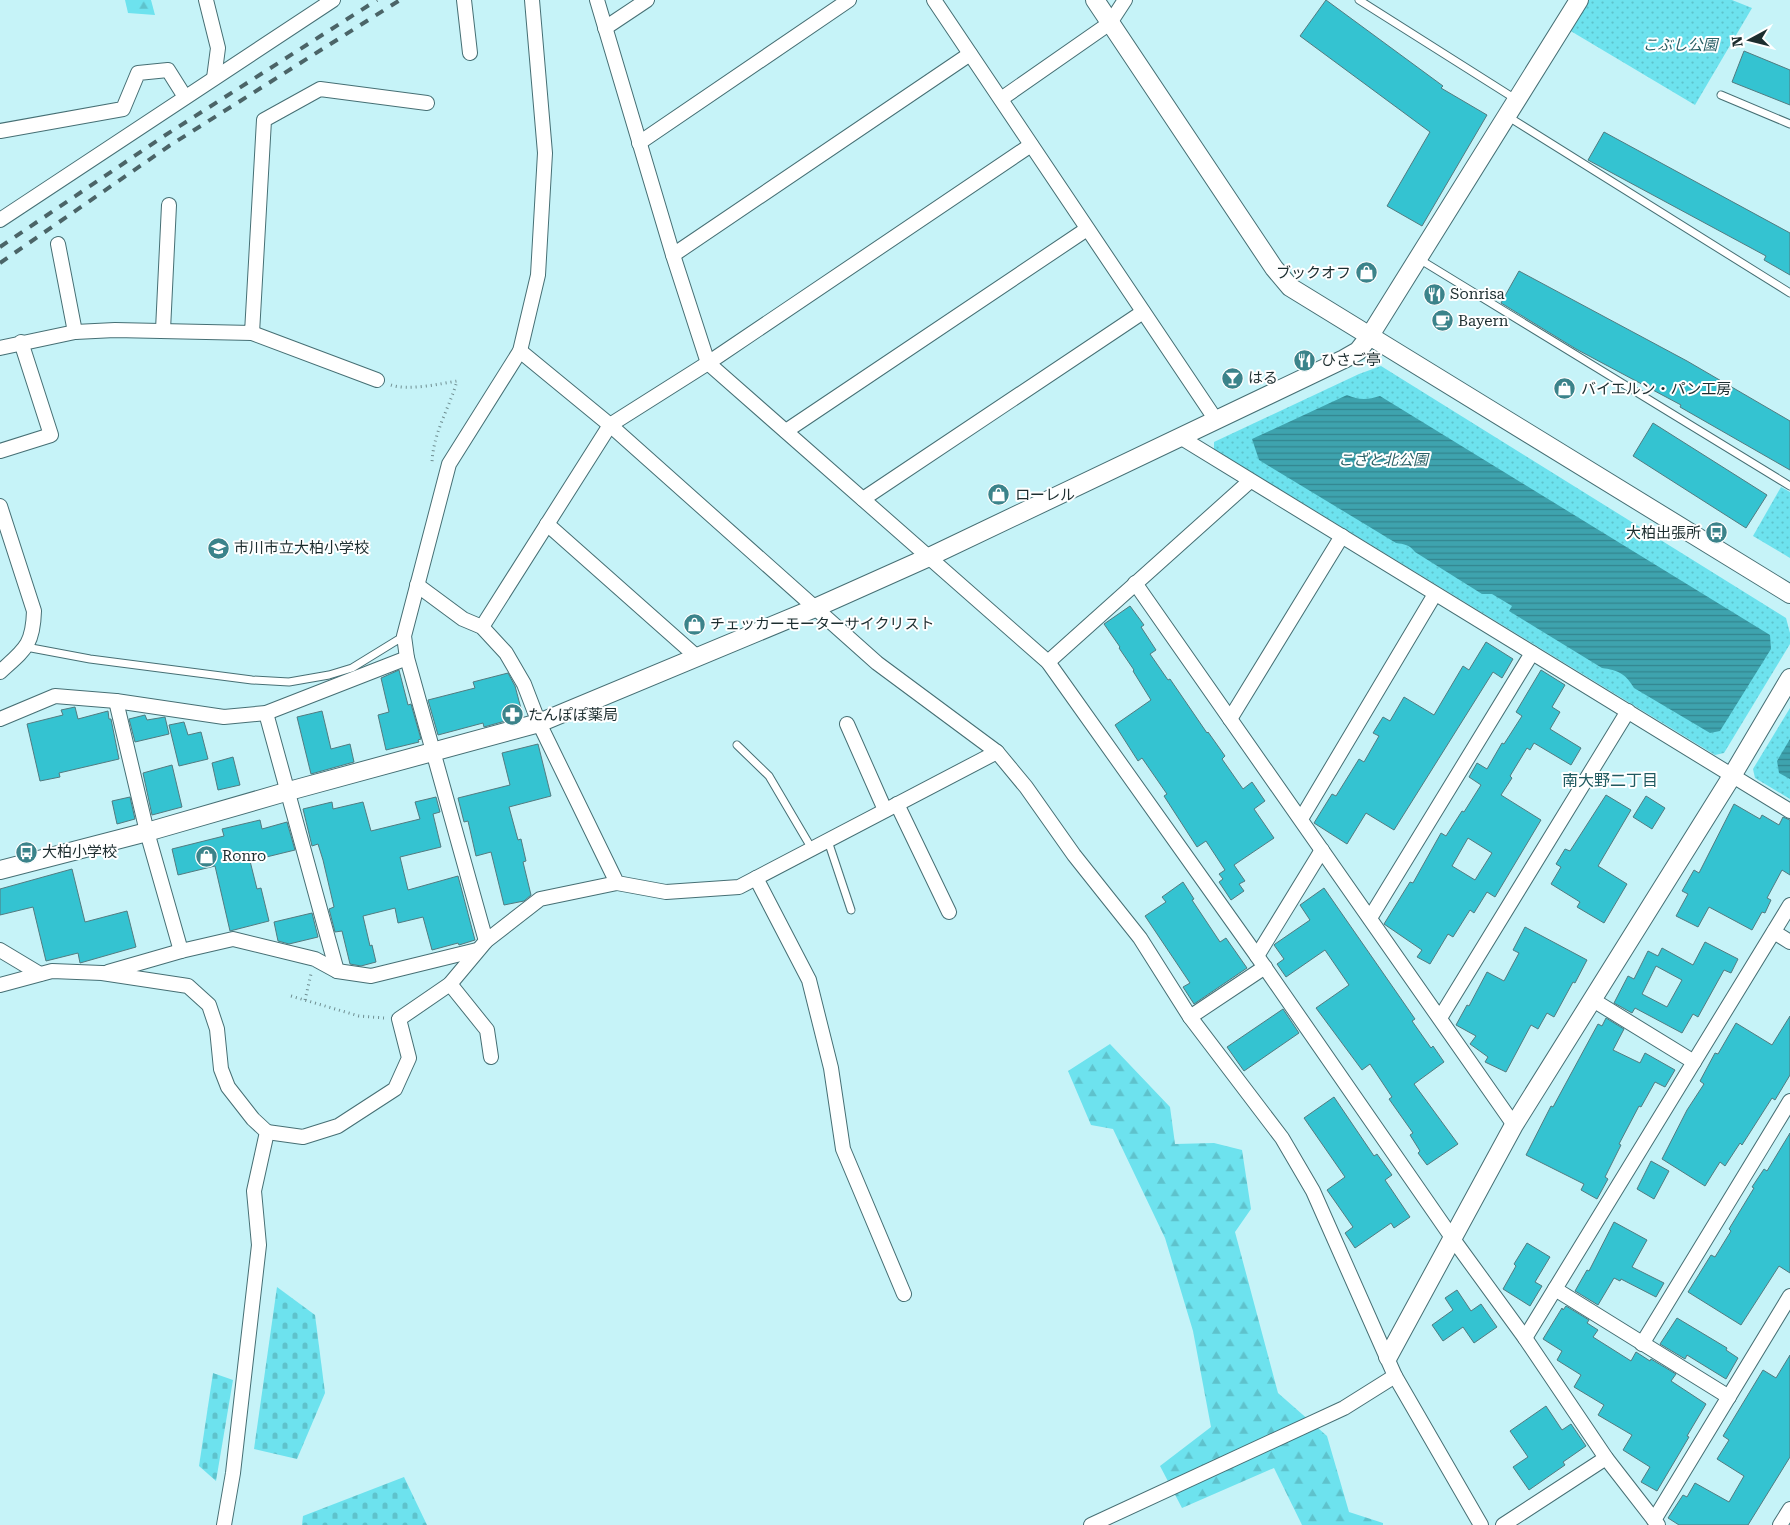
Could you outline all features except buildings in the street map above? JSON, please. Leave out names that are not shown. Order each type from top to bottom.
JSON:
[{"type":"street","points":[[206,0],[218,48],[214,78]]},
{"type":"street","points":[[0,220],[333,0]]},
{"type":"street","points":[[464,0],[470,53]]},
{"type":"street","points":[[481,946],[407,658],[404,636],[449,464],[520,351],[538,275],[545,153],[532,0]]},
{"type":"street","points":[[597,0],[673,255],[708,363],[1048,662],[1261,962],[1453,1239],[1525,1338],[1606,1458],[1656,1523],[1728,1397],[1790,1296]]},
{"type":"street","points":[[605,28],[647,0]]},
{"type":"street","points":[[639,143],[850,0]]},
{"type":"street","points":[[934,0],[1216,420]]},
{"type":"street","points":[[1095,0],[1290,287],[1790,594]]},
{"type":"street","points":[[1001,99],[1110,23],[1124,0]]},
{"type":"street","points":[[0,870],[147,832],[539,723],[814,608],[929,557],[1344,359],[1358,351],[1369,337],[1579,0]]},
{"type":"street","points":[[673,255],[970,54]]},
{"type":"street","points":[[0,131],[123,109],[138,74],[168,70],[185,98]]},
{"type":"street","points":[[252,333],[264,120],[320,89],[427,103]]},
{"type":"street","points":[[482,627],[610,425],[708,363],[1030,145]]},
{"type":"street","points":[[163,330],[169,205]]},
{"type":"street","points":[[786,431],[1087,229]]},
{"type":"street","points":[[58,244],[75,332]]},
{"type":"street","points":[[863,499],[1143,312]]},
{"type":"street","points":[[0,348],[75,332],[163,330],[252,333],[377,380]]},
{"type":"street","points":[[0,451],[51,435],[21,342]]},
{"type":"street","points":[[520,351],[610,425],[877,662],[997,752],[1026,787],[1074,855],[1140,938],[1190,1017],[1282,1138],[1313,1191],[1388,1356],[1395,1376],[1481,1525]]},
{"type":"street","points":[[1180,437],[1790,811]]},
{"type":"street","points":[[1048,662],[1250,481]]},
{"type":"street","points":[[0,506],[34,611],[34,627],[26,647],[0,672]]},
{"type":"street","points":[[548,524],[697,657]]},
{"type":"street","points":[[1230,718],[1342,536]]},
{"type":"street","points":[[1135,583],[1514,1125]]},
{"type":"street","points":[[417,584],[462,619],[482,627],[506,653],[524,684],[539,723],[617,883]]},
{"type":"street","points":[[1300,819],[1435,594]]},
{"type":"street","points":[[1370,918],[1532,654]]},
{"type":"street","points":[[0,719],[55,696],[116,701],[224,717],[266,713],[407,658]]},
{"type":"street","points":[[1388,1356],[1514,1125],[1732,776],[1790,678]]},
{"type":"street","points":[[116,701],[147,832],[181,951]]},
{"type":"street","points":[[1440,1018],[1628,712]]},
{"type":"street","points":[[266,713],[337,971]]},
{"type":"street","points":[[847,724],[950,912]]},
{"type":"street","points":[[0,984],[52,971],[102,973],[188,986],[209,1006],[217,1029],[221,1069],[228,1087],[253,1119],[267,1132],[303,1137],[338,1126],[395,1089],[409,1058],[399,1019],[450,984],[481,946],[540,898],[617,883],[666,892],[739,887],[997,752]]},
{"type":"street","points":[[1190,1017],[1261,962],[1322,850]]},
{"type":"street","points":[[756,878],[809,980],[831,1068],[843,1149],[904,1294]]},
{"type":"street","points":[[1525,1338],[1790,905]]},
{"type":"street","points":[[1774,932],[1790,942]]},
{"type":"street","points":[[102,973],[233,939],[315,959],[337,971],[371,976],[481,946]]},
{"type":"street","points":[[0,950],[40,974]]},
{"type":"street","points":[[450,984],[487,1030],[491,1057]]},
{"type":"street","points":[[1593,1000],[1694,1062]]},
{"type":"street","points":[[1642,1344],[1790,1101]]},
{"type":"street","points":[[224,1525],[233,1473],[259,1245],[254,1191],[267,1132]]},
{"type":"street","points":[[1555,1289],[1728,1397]]},
{"type":"street","points":[[1091,1525],[1344,1408],[1395,1376]]},
{"type":"street","points":[[1503,1525],[1606,1458]]},
{"type":"street","points":[[1780,1525],[1790,1509]]},
{"type":"lane","points":[[1359,0],[1517,100]]},
{"type":"lane","points":[[1720,95],[1790,124]]},
{"type":"lane","points":[[1507,116],[1790,292]]},
{"type":"lane","points":[[1418,259],[1790,486]]},
{"type":"lane","points":[[26,647],[90,659],[252,680],[288,682],[329,675],[352,668],[404,636]]},
{"type":"lane","points":[[737,745],[769,776],[812,849]]},
{"type":"lane","points":[[828,841],[851,910]]},
{"type":"path","points":[[377,380],[397,387],[428,386],[457,381],[454,394],[434,439],[432,453],[432,464],[442,488]]},
{"type":"path","points":[[305,1000],[315,959]]},
{"type":"path","points":[[290,996],[360,1016],[399,1019]]},
{"type":"green space","points":[[125,0],[151,0],[155,15],[128,13]]},
{"type":"green space","name":"こぶし公園","points":[[1589,0],[1732,0],[1752,8],[1695,105],[1569,30]]},
{"type":"green space","name":"こざと北公園","points":[[1381,366],[1786,618],[1790,633],[1790,644],[1724,753],[1715,755],[1214,449],[1214,442],[1359,374]]},
{"type":"green space","points":[[1781,487],[1790,492],[1790,558],[1753,536]]},
{"type":"green space","points":[[1790,708],[1790,799],[1755,778],[1753,769]]},
{"type":"green space","points":[[1110,1044],[1170,1107],[1175,1144],[1214,1143],[1242,1150],[1251,1209],[1235,1232],[1278,1393],[1327,1436],[1349,1512],[1383,1523],[1383,1525],[1302,1525],[1274,1468],[1182,1508],[1160,1466],[1211,1427],[1193,1331],[1165,1238],[1113,1129],[1091,1125],[1068,1071]]},
{"type":"green space","points":[[277,1287],[315,1315],[325,1393],[297,1459],[254,1449]]},
{"type":"green space","points":[[213,1373],[233,1380],[216,1481],[199,1466]]},
{"type":"green space","points":[[404,1477],[427,1525],[302,1525],[303,1516]]},
{"type":"shaded area","name":"こざと北公園","points":[[1347,395],[1363,399],[1380,396],[1770,635],[1771,649],[1720,731],[1710,733],[1634,688],[1628,679],[1621,674],[1602,668],[1509,611],[1512,606],[1492,594],[1482,594],[1415,552],[1409,546],[1396,543],[1259,460],[1252,439]]},
{"type":"shaded area","points":[[1790,739],[1790,779],[1779,773],[1777,761]]},
{"type":"railway","points":[[0,247],[164,136],[377,0]]},
{"type":"railway","points":[[0,263],[169,146],[400,0]]},
{"type":"place","name":"ブックオフ","points":[[1367,273]]},
{"type":"place","name":"Sonrisa","points":[[1434,294]]},
{"type":"place","name":"Bayern","points":[[1442,321]]},
{"type":"place","name":"ひさご亭","points":[[1305,360]]},
{"type":"place","name":"はる","points":[[1232,378]]},
{"type":"place","name":"バイエルン・パン工房","points":[[1565,389]]},
{"type":"place","name":"ローレル","points":[[999,495]]},
{"type":"place","name":"大柏出張所","points":[[1717,533]]},
{"type":"place","name":"市川市立大柏小学校","points":[[218,548]]},
{"type":"place","name":"チェッカーモーターサイクリスト","points":[[694,624]]},
{"type":"place","name":"たんぽぽ薬局","points":[[512,715]]},
{"type":"place","name":"大柏小学校","points":[[26,852]]},
{"type":"place","name":"Ronro","points":[[206,856]]},
{"type":"district","name":"南大野二丁目","points":[[1610,780]]}]
